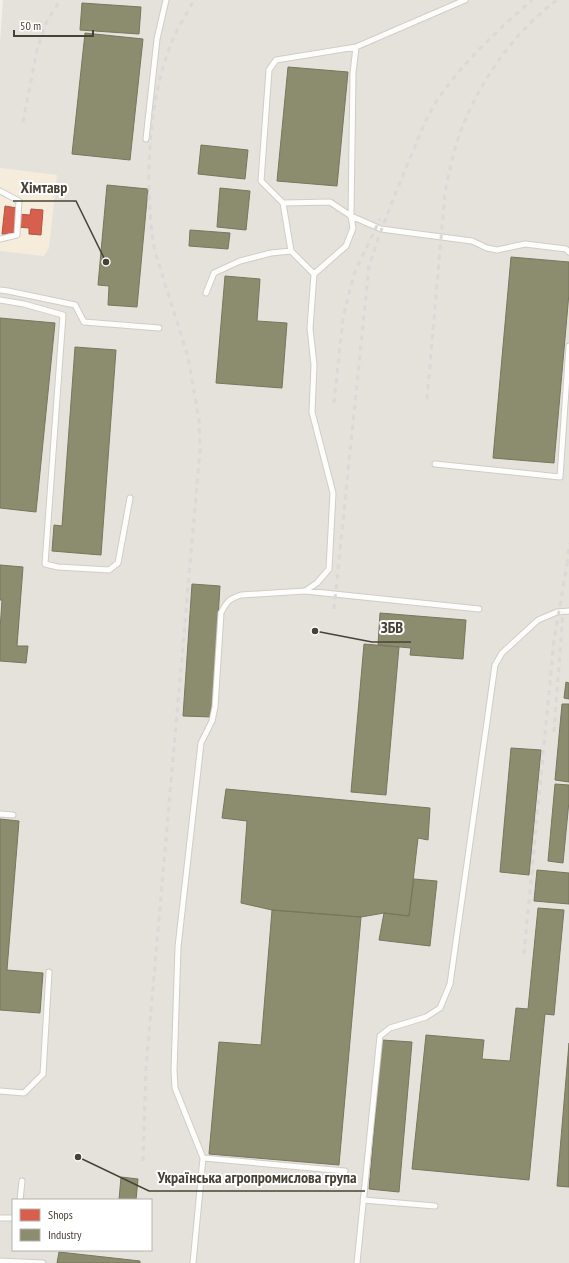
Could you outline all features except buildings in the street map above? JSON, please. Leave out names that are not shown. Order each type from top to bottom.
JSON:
[{"type":"lane","points":[[146,139],[157,39],[166,0]]},
{"type":"lane","points":[[314,274],[291,251],[282,203],[261,181],[269,70],[276,60],[356,47],[465,0]]},
{"type":"lane","points":[[305,591],[317,583],[328,569],[333,493],[312,412],[314,366],[310,328],[314,274],[346,246],[353,228],[351,216],[353,73],[356,47]]},
{"type":"lane","points":[[0,192],[19,201],[17,235],[0,239]]},
{"type":"lane","points":[[282,203],[330,202],[351,216],[381,229],[472,241],[496,250],[525,244],[566,249],[569,252]]},
{"type":"lane","points":[[206,293],[214,273],[240,261],[271,253],[291,251]]},
{"type":"lane","points":[[0,290],[75,305],[84,322],[159,328]]},
{"type":"lane","points":[[0,300],[24,304],[63,315],[45,564],[58,567],[109,570],[118,563],[130,498]]},
{"type":"lane","points":[[435,464],[560,477],[569,346]]},
{"type":"lane","points":[[193,1263],[203,1158],[175,1088],[174,1071],[178,947],[201,743],[212,721],[215,707],[221,613],[226,603],[232,598],[241,595],[305,591],[479,608]]},
{"type":"lane","points":[[357,1263],[380,1036],[390,1028],[426,1018],[440,1008],[450,984],[495,665],[502,653],[538,620],[557,612],[569,611]]},
{"type":"lane","points":[[0,814],[13,815]]},
{"type":"lane","points":[[0,1091],[24,1093],[42,1074],[49,972]]},
{"type":"lane","points":[[203,1158],[345,1171]]},
{"type":"lane","points":[[20,1199],[22,1181]]},
{"type":"lane","points":[[363,1200],[435,1206]]},
{"type":"lane","points":[[0,1218],[12,1218]]},
{"type":"lane","points":[[0,1261],[43,1263]]},
{"type":"shaded area","points":[[3,0],[569,0],[569,1263],[0,1263],[0,251],[44,256],[49,248],[57,175],[0,168],[0,43]]},
{"type":"shaded area","points":[[0,168],[57,175],[49,248],[44,256],[0,251]]},
{"type":"railway","points":[[23,122],[37,50],[46,23],[60,0]]},
{"type":"railway","points":[[143,1161],[146,1068],[200,450],[199,420],[188,357],[156,255],[153,240],[150,217],[149,174],[153,116],[160,78],[174,36],[194,0]]},
{"type":"railway","points":[[334,609],[369,266],[382,227],[424,124],[436,102],[468,61],[493,35],[532,0]]},
{"type":"railway","points":[[427,399],[445,192],[459,136],[476,97],[499,60],[526,28],[557,0]]},
{"type":"railway","points":[[334,403],[343,318],[354,274],[380,219]]},
{"type":"railway","points":[[567,564],[569,543]]},
{"type":"railway","points":[[524,954],[554,640],[568,559]]},
{"type":"railway","points":[[554,732],[563,612]]},
{"type":"place","name":"Хімтавр","points":[[106,262]]},
{"type":"place","name":"ЗБВ","points":[[315,631]]},
{"type":"place","name":"Українська агропромислова група","points":[[78,1157]]}]
